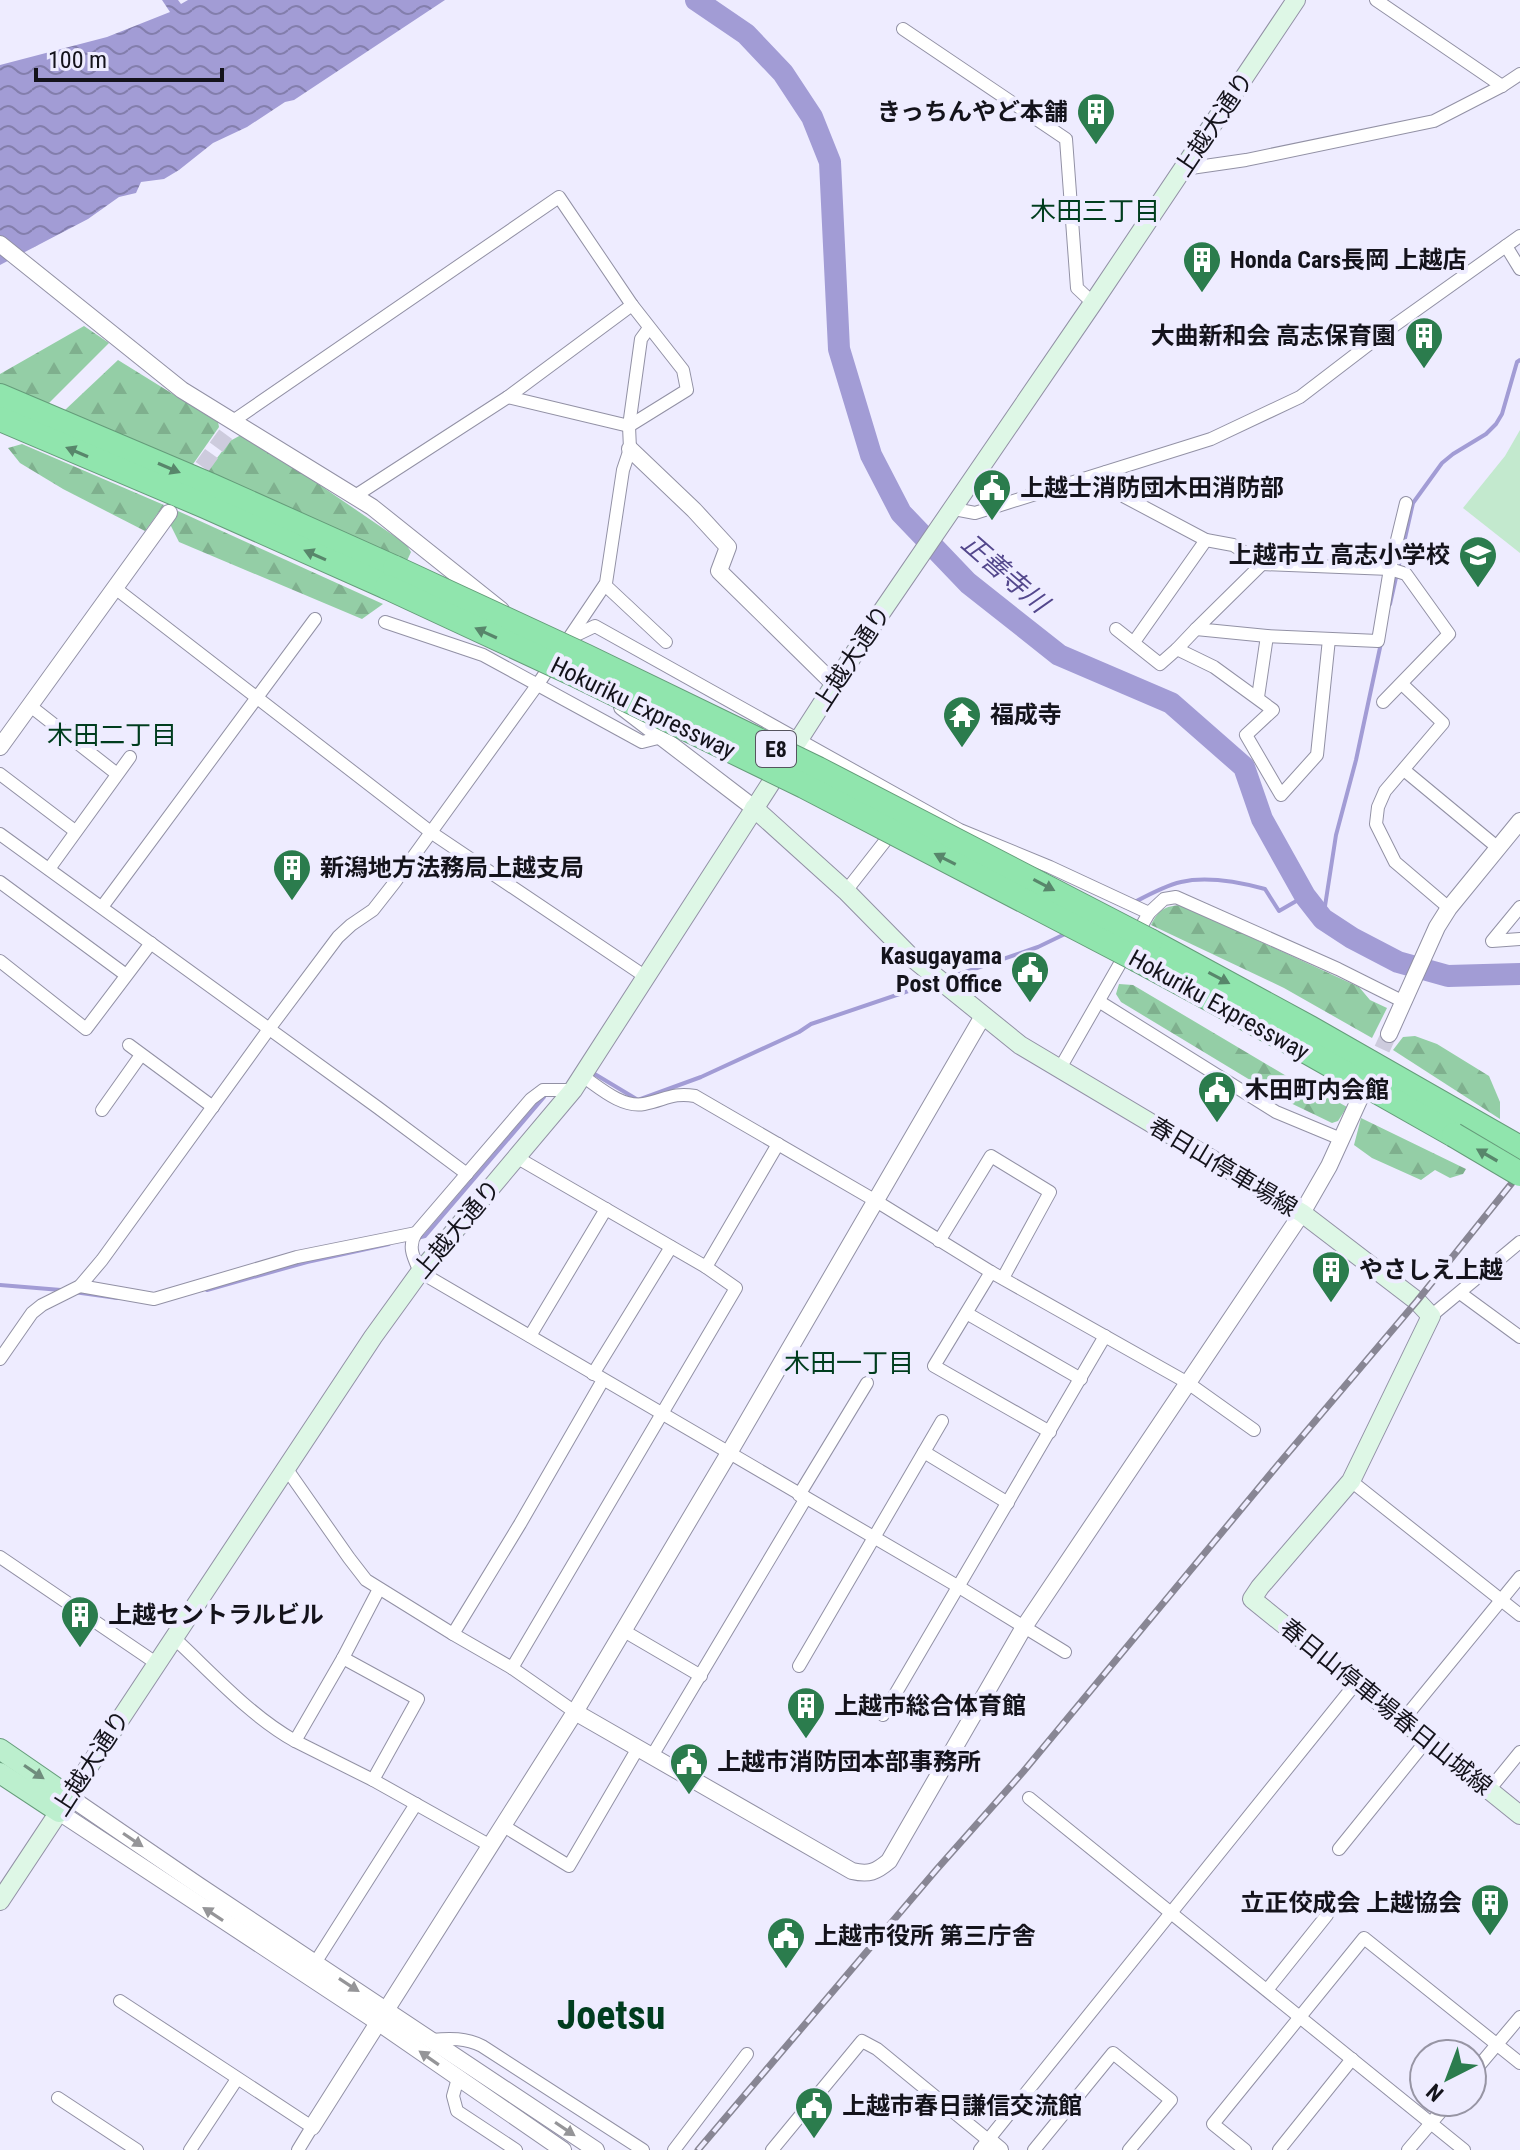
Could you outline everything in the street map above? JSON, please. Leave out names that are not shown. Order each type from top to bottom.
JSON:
[{"type":"highway","name":"Hokuriku Expressway","points":[[10,400],[212,486],[391,578]]},
{"type":"highway","name":"Hokuriku Expressway","points":[[0,419],[205,506],[585,656],[818,769],[1144,951],[1310,1028],[1461,1126],[1520,1174]]},
{"type":"highway","name":"Hokuriku Expressway","points":[[1461,1126],[1520,1148]]},
{"type":"main road","name":"上越大通り","points":[[0,1901],[373,1337],[420,1272],[577,1082],[917,560],[1296,0]]},
{"type":"main road","name":"春日山停車場線","points":[[754,808],[846,891],[910,956],[1020,1045],[1302,1213],[1417,1301],[1431,1316]]},
{"type":"main road","points":[[1351,1481],[1431,1316]]},
{"type":"main road","name":"春日山停車場春日山城線","points":[[1351,1481],[1252,1599],[1520,1815]]},
{"type":"main road","points":[[0,1749],[64,1804]]},
{"type":"main road","points":[[0,1773],[64,1804]]},
{"type":"street","points":[[1376,0],[1502,86]]},
{"type":"street","points":[[903,29],[1066,139],[1077,288],[1093,303]]},
{"type":"street","points":[[1184,169],[1246,160],[1434,121],[1520,74]]},
{"type":"street","points":[[230,426],[559,197],[632,305],[683,370],[687,390],[629,426],[508,397]]},
{"type":"street","points":[[954,509],[975,513],[1211,439],[1300,397],[1520,236]]},
{"type":"street","points":[[0,244],[230,426],[355,496],[415,540],[557,656],[754,808]]},
{"type":"street","points":[[1506,246],[1520,269]]},
{"type":"street","points":[[355,496],[508,397],[632,305]]},
{"type":"street","points":[[0,1359],[32,1313],[80,1286],[102,1260],[338,937],[373,910],[432,833],[605,585],[623,470],[630,449],[629,426],[641,339],[649,328]]},
{"type":"street","points":[[630,449],[728,547],[719,571],[835,685]]},
{"type":"street","points":[[1106,472],[1125,497],[1206,540],[1233,545],[1262,564],[1390,569],[1406,574],[1449,634],[1383,702]]},
{"type":"street","points":[[1196,629],[1378,641],[1390,569],[1406,503]]},
{"type":"street","points":[[0,747],[169,513]]},
{"type":"street","points":[[1134,642],[1206,540]]},
{"type":"street","points":[[1116,629],[1160,664],[1262,564]]},
{"type":"street","points":[[605,585],[666,642]]},
{"type":"street","points":[[115,588],[432,833],[646,977]]},
{"type":"street","points":[[102,907],[315,619]]},
{"type":"street","points":[[385,622],[483,655],[642,742],[662,737]]},
{"type":"street","points":[[570,638],[595,626],[960,830],[1149,913]]},
{"type":"street","points":[[1258,697],[1267,636]]},
{"type":"street","points":[[1177,649],[1214,667],[1273,710],[1246,735],[1281,795],[1317,755],[1329,639]]},
{"type":"street","points":[[1402,684],[1443,723],[1385,791],[1378,807],[1376,824],[1395,862],[1449,908]]},
{"type":"street","points":[[29,705],[117,774]]},
{"type":"street","points":[[49,869],[130,757]]},
{"type":"street","points":[[1404,770],[1497,847]]},
{"type":"street","points":[[0,774],[75,831]]},
{"type":"street","points":[[846,891],[914,804]]},
{"type":"street","points":[[1389,1034],[1437,927],[1520,821]]},
{"type":"street","points":[[0,834],[467,1174]]},
{"type":"street","points":[[0,882],[126,975]]},
{"type":"street","points":[[1059,1070],[1149,913],[1164,899],[1176,897],[1404,1002]]},
{"type":"street","points":[[1520,907],[1492,941],[1520,939]]},
{"type":"street","points":[[0,961],[86,1029],[151,943]]},
{"type":"street","points":[[1100,1002],[1276,1112],[1341,1139]]},
{"type":"street","points":[[298,2150],[624,1631],[983,1016]]},
{"type":"street","points":[[129,1045],[213,1107]]},
{"type":"street","points":[[102,1110],[141,1055]]},
{"type":"street","points":[[1065,1652],[420,1272],[412,1253],[411,1241],[416,1233],[531,1099],[543,1090],[577,1082],[635,1105],[682,1094],[695,1096],[997,1275],[1188,1383],[1254,1430]]},
{"type":"street","points":[[286,1468],[349,1558],[366,1580],[379,1589],[512,1668],[575,1712],[852,1871],[871,1873],[889,1861],[1024,1627],[1302,1213],[1329,1166],[1360,1098]]},
{"type":"street","points":[[706,1267],[778,1144]]},
{"type":"street","points":[[939,1241],[991,1156],[1050,1192],[934,1366],[1050,1432]]},
{"type":"street","points":[[512,1668],[736,1288],[706,1267],[516,1157]]},
{"type":"street","points":[[530,1336],[606,1209]]},
{"type":"street","points":[[80,1286],[154,1299],[297,1257],[416,1233]]},
{"type":"street","points":[[1431,1316],[1520,1242]]},
{"type":"street","points":[[453,1634],[520,1524],[671,1247]]},
{"type":"street","points":[[1460,1293],[1520,1337]]},
{"type":"street","points":[[968,1314],[1081,1379]]},
{"type":"street","points":[[883,1715],[1105,1336]]},
{"type":"street","points":[[502,1825],[569,1866],[645,1752],[701,1676],[867,1383]]},
{"type":"street","points":[[799,1666],[942,1421]]},
{"type":"street","points":[[924,1452],[1008,1503]]},
{"type":"street","points":[[1351,1481],[1520,1615]]},
{"type":"street","points":[[0,1557],[156,1663]]},
{"type":"street","points":[[1403,1720],[1520,1577]]},
{"type":"street","points":[[295,1741],[379,1589]]},
{"type":"street","points":[[624,1631],[701,1676]]},
{"type":"street","points":[[173,1637],[275,1730],[489,1845]]},
{"type":"street","points":[[343,1658],[418,1699],[373,1780]]},
{"type":"street","points":[[772,2150],[862,2041],[877,2049],[989,2147],[1171,1913],[1356,1683]]},
{"type":"street","points":[[1339,1849],[1427,1740]]},
{"type":"street","points":[[1489,1790],[1520,1752]]},
{"type":"street","points":[[1029,1798],[1464,2150]]},
{"type":"street","points":[[64,1804],[315,1963],[458,2078],[563,2150]]},
{"type":"street","points":[[64,1804],[383,2016],[432,2040],[596,2150]]},
{"type":"street","points":[[315,1963],[416,1804]]},
{"type":"street","points":[[1267,1990],[1327,1915]]},
{"type":"street","points":[[1245,2150],[1213,2124],[1364,1938],[1520,2063]]},
{"type":"street","points":[[120,2001],[312,2127]]},
{"type":"street","points":[[1488,2055],[1520,2017]]},
{"type":"street","points":[[432,2040],[459,2039],[482,2046],[643,2150]]},
{"type":"street","points":[[1034,2150],[1113,2053],[1171,2100],[1129,2150]]},
{"type":"street","points":[[674,2150],[747,2054]]},
{"type":"street","points":[[1279,2150],[1352,2059]]},
{"type":"street","points":[[458,2078],[453,2096],[457,2111],[516,2150]]},
{"type":"street","points":[[190,2150],[237,2079]]},
{"type":"street","points":[[58,2098],[137,2150]]},
{"type":"street","points":[[1408,2150],[1436,2118]]},
{"type":"green space","points":[[84,326],[109,343],[43,409],[0,390],[0,374]]},
{"type":"green space","points":[[118,360],[218,422],[219,427],[191,467],[122,440],[65,410]]},
{"type":"green space","points":[[1520,430],[1520,553],[1463,508],[1505,456]]},
{"type":"green space","points":[[241,435],[267,449],[406,544],[411,552],[405,565],[204,475],[230,441]]},
{"type":"green space","points":[[22,444],[164,505],[145,531],[20,463],[8,448]]},
{"type":"green space","points":[[178,511],[383,604],[362,619],[179,542],[170,524]]},
{"type":"green space","points":[[1181,905],[1359,987],[1370,1000],[1387,1008],[1372,1038],[1284,988],[1151,925],[1163,910]]},
{"type":"green space","points":[[1119,984],[1133,985],[1305,1087],[1311,1087],[1347,1107],[1338,1121],[1332,1123],[1278,1097],[1121,1002],[1116,994]]},
{"type":"green space","points":[[1415,1036],[1437,1044],[1489,1076],[1500,1102],[1500,1119],[1393,1050],[1403,1037]]},
{"type":"green space","points":[[1361,1118],[1466,1169],[1463,1174],[1450,1178],[1435,1170],[1421,1180],[1372,1158],[1354,1145]]},
{"type":"water","points":[[162,0],[178,0],[181,4],[188,0],[445,0],[294,100],[285,102],[247,127],[213,143],[164,179],[141,182],[136,193],[119,197],[88,219],[0,265],[0,65],[107,37],[170,12]]},
{"type":"waterway","name":"正善寺川","points":[[696,0],[746,34],[783,73],[812,117],[830,162],[839,349],[871,455],[901,513],[968,583],[1059,655],[1171,703],[1244,767],[1262,819],[1305,896],[1323,919],[1398,962],[1448,976],[1520,974]]},
{"type":"waterway","points":[[1390,604],[1413,503],[1442,463],[1496,424],[1520,360]]},
{"type":"waterway","points":[[1323,919],[1336,835],[1381,643]]},
{"type":"waterway","points":[[1133,903],[1168,886],[1201,880],[1234,882],[1265,889],[1279,911],[1305,896]]},
{"type":"waterway","points":[[948,978],[1038,947],[1067,933]]},
{"type":"waterway","points":[[590,1074],[638,1100],[701,1077],[811,1024],[932,983]]},
{"type":"waterway","points":[[417,1238],[425,1236],[544,1097]]},
{"type":"waterway","points":[[207,1290],[307,1262],[389,1244]]},
{"type":"waterway","points":[[0,1285],[61,1290]]},
{"type":"waterway","points":[[74,1292],[117,1298]]},
{"type":"tunnel","points":[[188,486],[228,431]]},
{"type":"tunnel","points":[[1372,1071],[1389,1034]]},
{"type":"railway","points":[[698,2150],[1023,1772],[1417,1301],[1520,1173]]},
{"type":"place","name":"きっちんやど本舗","points":[[1096,146]]},
{"type":"place","name":"Honda Cars長岡 上越店","points":[[1202,294]]},
{"type":"place","name":"大曲新和会 高志保育園","points":[[1424,370]]},
{"type":"place","name":"上越士消防団木田消防部","points":[[992,522]]},
{"type":"place","name":"上越市立 高志小学校","points":[[1478,589]]},
{"type":"place","name":"福成寺","points":[[962,749]]},
{"type":"place","name":"新潟地方法務局上越支局","points":[[292,902]]},
{"type":"place","name":"Kasugayama Post Office","points":[[1030,1004]]},
{"type":"place","name":"木田町内会館","points":[[1217,1124]]},
{"type":"place","name":"やさしえ上越","points":[[1331,1304]]},
{"type":"place","name":"上越セントラルビル","points":[[80,1649]]},
{"type":"place","name":"上越市総合体育館","points":[[806,1740]]},
{"type":"place","name":"上越市消防団本部事務所","points":[[689,1796]]},
{"type":"place","name":"立正佼成会 上越協会","points":[[1490,1937]]},
{"type":"place","name":"上越市役所 第三庁舎","points":[[786,1970]]},
{"type":"place","name":"上越市春日謙信交流館","points":[[814,2140]]},
{"type":"district","name":"木田三丁目","points":[[1095,211]]},
{"type":"district","name":"木田二丁目","points":[[112,735]]},
{"type":"district","name":"木田一丁目","points":[[849,1363]]},
{"type":"district","name":"Joetsu","points":[[611,2015]]}]
